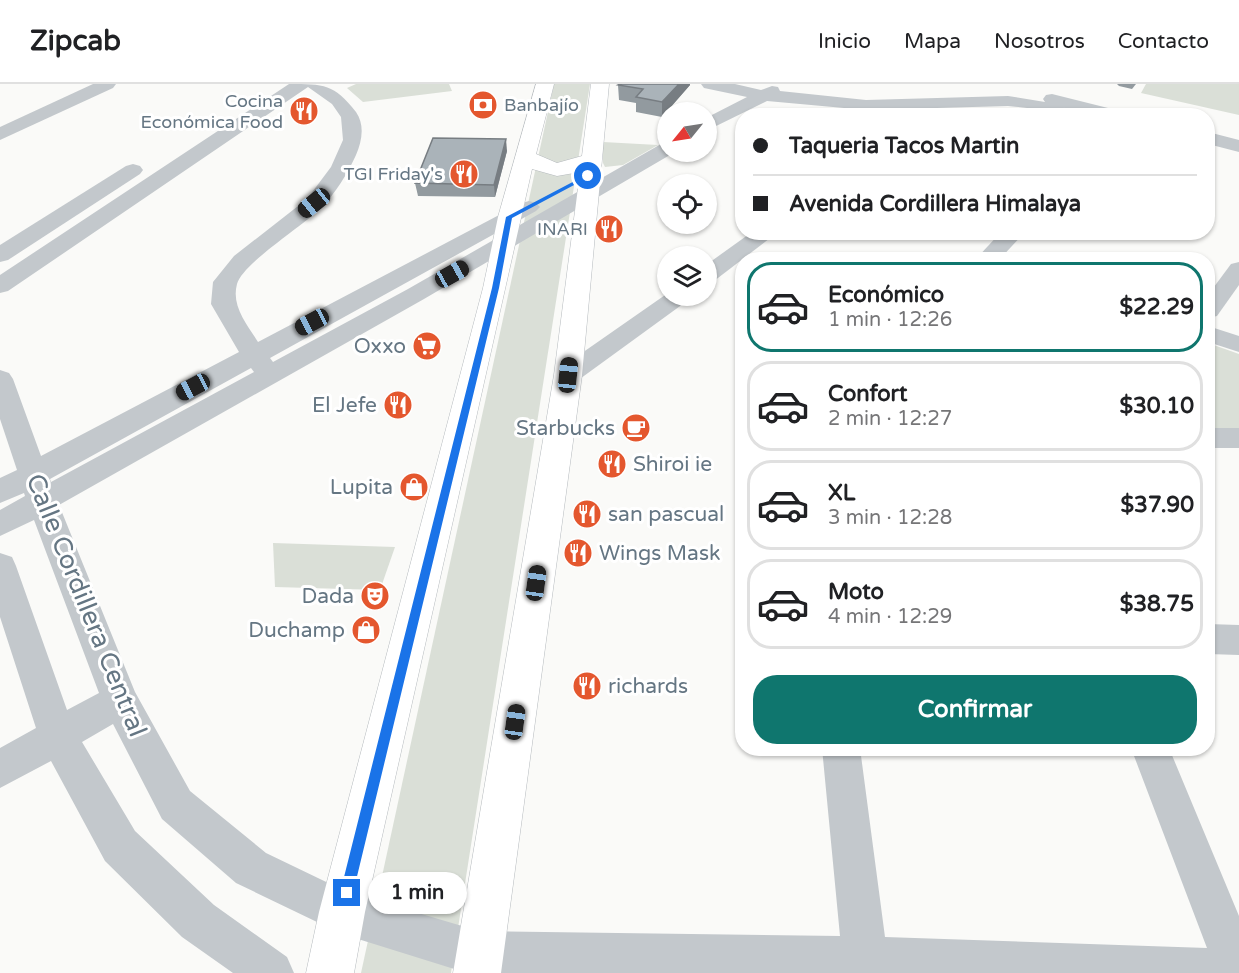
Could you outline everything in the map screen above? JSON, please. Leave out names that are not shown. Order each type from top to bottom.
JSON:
[{"type":"main road","points":[[330,973],[342,912],[525,156],[545,84]]},
{"type":"main road","points":[[478,963],[568,375],[600,84]]},
{"type":"main road","points":[[525,156],[542,167],[557,171],[574,167],[589,176]]},
{"type":"street","points":[[0,134],[106,84]]},
{"type":"street","points":[[228,109],[268,84]]},
{"type":"street","points":[[0,286],[301,84]]},
{"type":"street","points":[[270,374],[253,354],[223,304],[225,282],[242,261],[314,203],[340,168],[353,140],[350,117],[338,100],[314,84]]},
{"type":"street","points":[[710,84],[762,95],[866,105],[1011,92],[1087,108]]},
{"type":"street","points":[[739,108],[781,85],[952,98]]},
{"type":"street","points":[[45,112],[59,98],[57,91]]},
{"type":"street","points":[[1011,92],[1029,103],[1046,108]]},
{"type":"street","points":[[940,108],[952,98]]},
{"type":"street","points":[[717,120],[735,110]]},
{"type":"street","points":[[1215,140],[1239,146]]},
{"type":"street","points":[[25,488],[270,374],[507,230],[589,176],[657,152]]},
{"type":"street","points":[[1215,152],[1239,157]]},
{"type":"street","points":[[0,255],[149,160]]},
{"type":"street","points":[[0,524],[25,488],[253,354],[507,230]]},
{"type":"street","points":[[739,252],[756,240]]},
{"type":"street","points":[[994,252],[1006,240]]},
{"type":"street","points":[[717,268],[735,255]]},
{"type":"street","points":[[1215,302],[1239,269]]},
{"type":"street","points":[[568,375],[665,306]]},
{"type":"street","points":[[1215,335],[1239,344]]},
{"type":"street","name":"Calle Cordillera Central","points":[[0,379],[25,488],[120,700],[176,805],[251,868],[342,912],[478,963],[1239,971]]},
{"type":"street","points":[[1215,438],[1239,438]]},
{"type":"street","points":[[0,566],[57,735],[120,846],[198,921],[271,973]]},
{"type":"street","points":[[1215,639],[1239,640]]},
{"type":"street","points":[[0,793],[9,763],[120,700]]},
{"type":"street","points":[[842,756],[867,966]]},
{"type":"street","points":[[1153,756],[1239,971]]},
{"type":"shaded area","points":[[356,84],[449,84],[452,91],[363,102],[347,88]]},
{"type":"shaded area","points":[[554,84],[590,84],[451,973],[361,973]]},
{"type":"shaded area","points":[[1146,84],[1239,84],[1239,115],[1215,108],[1141,93]]},
{"type":"shaded area","points":[[603,142],[657,145],[623,165],[605,167]]},
{"type":"shaded area","points":[[1215,345],[1239,354],[1239,429],[1215,429]]},
{"type":"shaded area","points":[[273,543],[395,547],[380,590],[275,587]]},
{"type":"building","points":[[679,84],[662,102],[636,97],[643,89],[618,85]]},
{"type":"building","name":"TGI Friday's","points":[[433,138],[506,139],[494,185],[415,183]]},
{"type":"place","name":"Banbajío","points":[[483,105]]},
{"type":"place","name":"Cocina Económica Food","points":[[304,111]]},
{"type":"place","name":"TGI Friday's","points":[[464,174]]},
{"type":"place","name":"INARI","points":[[609,229]]},
{"type":"place","name":"Oxxo","points":[[427,346]]},
{"type":"place","name":"El Jefe","points":[[398,405]]},
{"type":"place","name":"Starbucks","points":[[636,428]]},
{"type":"place","name":"Shiroi ie","points":[[612,464]]},
{"type":"place","name":"Lupita","points":[[414,487]]},
{"type":"place","name":"san pascual","points":[[587,514]]},
{"type":"place","name":"Wings Mask","points":[[578,553]]},
{"type":"place","name":"Dada","points":[[375,596]]},
{"type":"place","name":"Duchamp","points":[[366,630]]},
{"type":"place","name":"richards","points":[[587,686]]},
{"type":"route","points":[[347,893],[495,288],[509,217],[588,176]]}]
